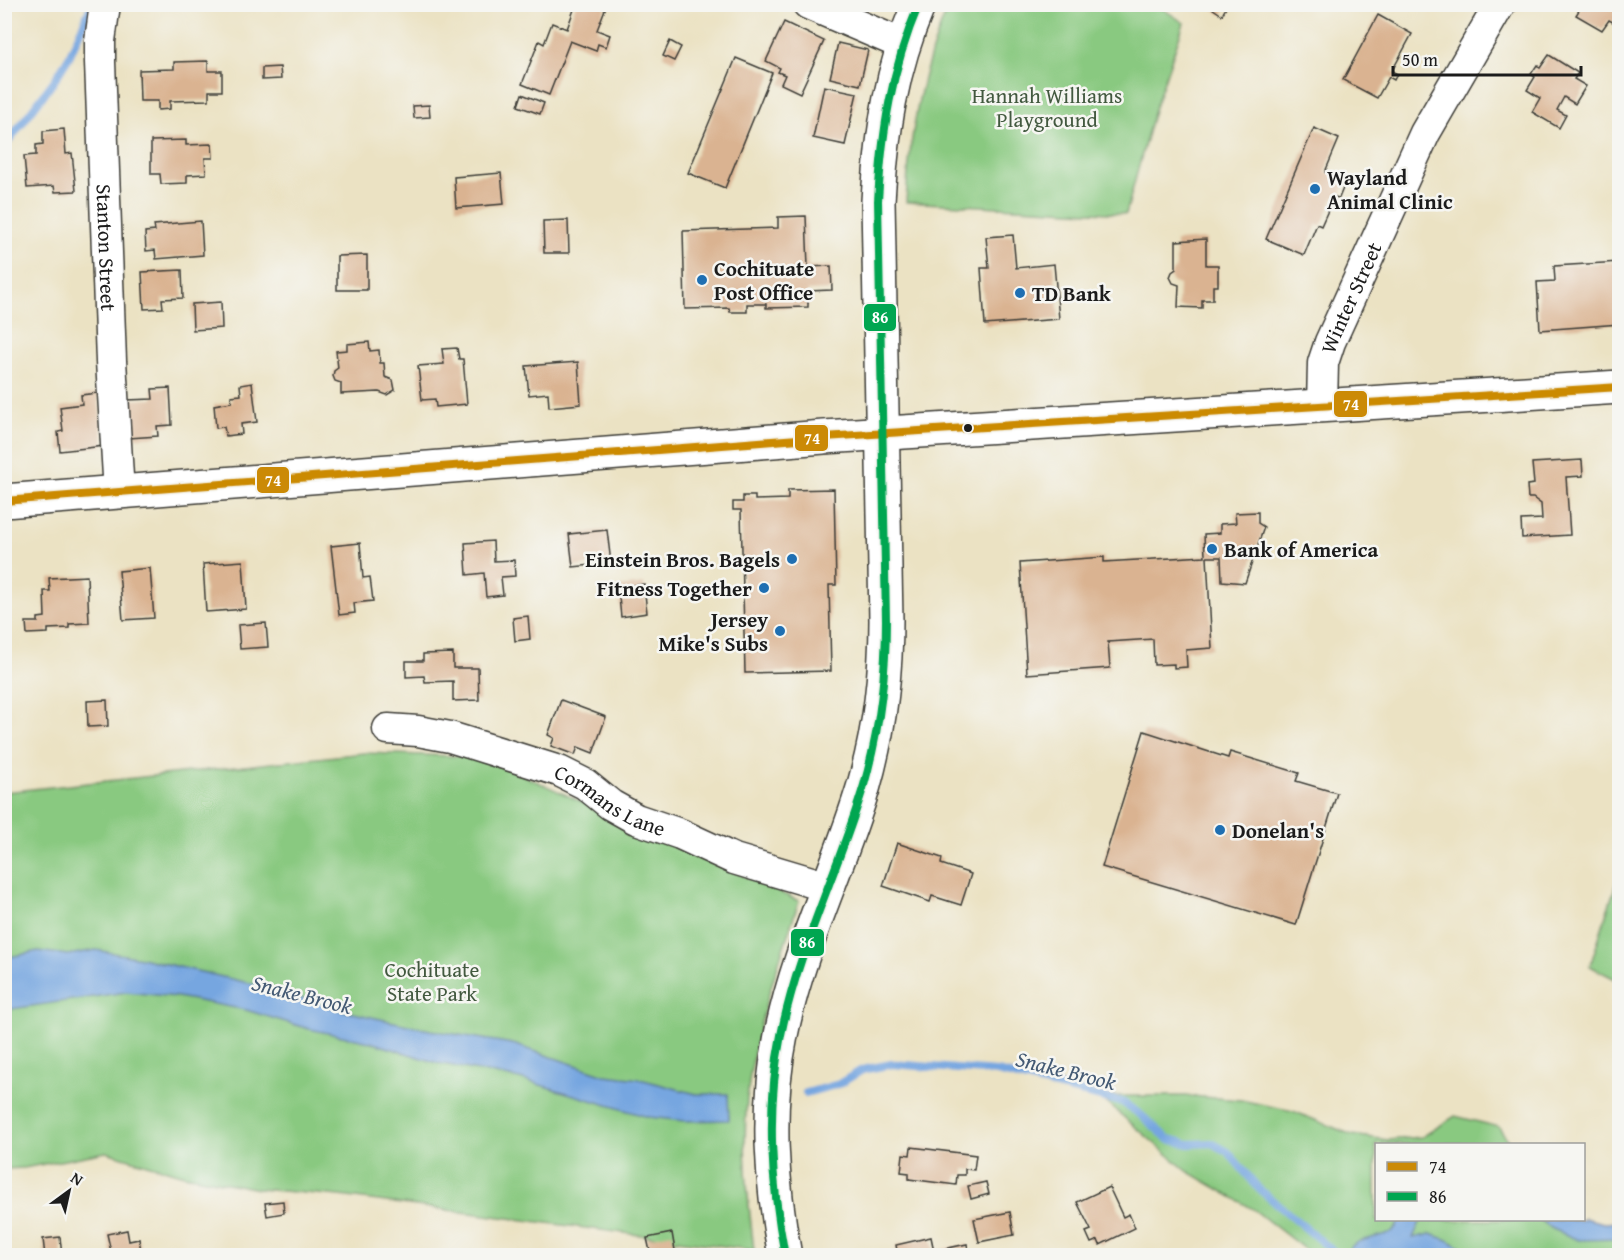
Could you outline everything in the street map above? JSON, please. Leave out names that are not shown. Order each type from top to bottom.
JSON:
[{"type":"main road","points":[[785,1256],[774,1180],[771,1114],[774,1071],[786,1013],[869,767],[883,684],[886,620],[879,179],[888,105],[895,71],[918,4]]},
{"type":"main road","points":[[4,501],[882,434],[1620,387]]},
{"type":"street","name":"Stanton Street","points":[[105,4],[100,41],[100,62],[111,361],[119,492]]},
{"type":"street","points":[[808,4],[904,45]]},
{"type":"street","name":"Winter Street","points":[[1322,406],[1323,363],[1330,342],[1421,142],[1500,4]]},
{"type":"street","name":"Cormans Lane","points":[[388,729],[418,731],[450,737],[559,771],[585,784],[611,805],[636,819],[680,834],[734,859],[828,887]]},
{"type":"green space","name":"Hannah Williams Playground","points":[[949,5],[1157,5],[1184,23],[1154,110],[1126,214],[906,202],[910,151],[918,101],[931,53]]},
{"type":"green space","name":"Cochituate State Park","points":[[364,753],[483,757],[799,901],[767,999],[750,1075],[745,1157],[754,1250],[340,1196],[258,1189],[184,1175],[106,1152],[24,1168],[5,1169],[5,792]]},
{"type":"green space","points":[[1619,874],[1620,981],[1590,966]]},
{"type":"green space","points":[[1099,1096],[1191,1096],[1241,1100],[1293,1111],[1352,1135],[1388,1140],[1422,1137],[1455,1116],[1499,1127],[1509,1143],[1375,1143],[1375,1221],[1541,1221],[1553,1229],[1611,1239],[1619,1221],[1619,1255],[1312,1255],[1253,1209],[1187,1171]]},
{"type":"water","points":[[96,950],[270,988],[340,1010],[430,1030],[513,1044],[605,1075],[640,1079],[696,1094],[728,1094],[729,1120],[685,1121],[648,1117],[520,1079],[438,1063],[370,1042],[309,1029],[246,1010],[178,997],[126,992],[5,1010],[5,958],[38,951],[68,955]]},
{"type":"water","points":[[1585,1218],[1604,1223],[1619,1222],[1619,1239],[1578,1240],[1541,1221],[1585,1221]]},
{"type":"water","points":[[1400,1221],[1421,1221],[1413,1238],[1431,1234],[1448,1240],[1474,1255],[1346,1255],[1354,1244],[1392,1231]]},
{"type":"building","points":[[576,4],[607,4],[597,30],[610,35],[606,47],[598,44],[596,51],[570,41],[549,95],[522,84],[539,41],[544,44],[552,23],[567,29]]},
{"type":"building","points":[[1206,4],[1228,4],[1222,15]]},
{"type":"building","points":[[1583,4],[1620,4],[1620,26],[1609,20],[1602,30],[1576,15]]},
{"type":"building","points":[[1378,15],[1412,34],[1392,71],[1397,74],[1394,80],[1389,77],[1377,98],[1343,80]]},
{"type":"building","points":[[784,22],[824,41],[800,93],[781,84],[785,75],[778,72],[780,68],[766,61]]},
{"type":"building","points":[[670,41],[681,47],[674,61],[663,56]]},
{"type":"building","points":[[838,43],[868,50],[860,85],[830,78]]},
{"type":"building","points":[[1549,55],[1578,73],[1574,79],[1586,86],[1575,104],[1564,97],[1557,110],[1566,115],[1559,128],[1532,112],[1540,98],[1527,90],[1535,77],[1531,74],[1537,65],[1540,68]]},
{"type":"building","points":[[736,58],[772,73],[725,188],[688,173]]},
{"type":"building","points":[[208,61],[208,71],[222,71],[222,91],[209,91],[209,100],[170,101],[170,109],[158,110],[158,101],[140,101],[139,70],[174,69],[174,62]]},
{"type":"building","points":[[280,67],[281,79],[262,80],[262,68]]},
{"type":"building","points":[[824,86],[857,93],[845,145],[813,138]]},
{"type":"building","points":[[522,94],[544,103],[540,114],[518,106]]},
{"type":"building","points":[[429,105],[430,117],[414,118],[413,106]]},
{"type":"building","name":"Wayland Animal Clinic","points":[[1314,128],[1339,139],[1325,172],[1346,181],[1339,198],[1334,197],[1321,226],[1317,224],[1304,255],[1266,239]]},
{"type":"building","points":[[64,129],[66,154],[72,153],[76,191],[55,192],[54,186],[27,188],[24,156],[36,155],[36,145],[43,144],[43,131]]},
{"type":"building","points":[[186,140],[186,145],[212,144],[213,158],[205,158],[206,174],[187,175],[187,183],[161,184],[160,174],[151,174],[151,141]]},
{"type":"building","points":[[501,173],[504,204],[456,208],[454,177]]},
{"type":"building","points":[[1620,186],[1620,209],[1618,209],[1616,187]]},
{"type":"building","points":[[806,216],[808,267],[831,266],[832,290],[808,291],[808,307],[766,308],[766,304],[747,304],[747,312],[730,312],[729,308],[685,309],[683,231],[778,228],[778,217]]},
{"type":"building","points":[[568,220],[569,253],[544,253],[543,221]]},
{"type":"building","points":[[201,221],[203,255],[156,259],[155,250],[146,251],[145,232],[155,231],[154,225]]},
{"type":"building","name":"TD Bank","points":[[1013,235],[1016,268],[1054,264],[1059,319],[985,325],[981,268],[989,268],[986,237]]},
{"type":"building","points":[[1206,239],[1206,265],[1218,265],[1218,286],[1213,286],[1213,300],[1202,300],[1202,308],[1178,307],[1179,285],[1173,283],[1170,277],[1176,269],[1176,241]]},
{"type":"building","points":[[367,255],[367,290],[337,290],[337,256]]},
{"type":"building","points":[[1620,262],[1620,324],[1540,330],[1537,282],[1555,281],[1554,266]]},
{"type":"building","points":[[182,270],[183,298],[162,299],[163,308],[144,309],[142,272]]},
{"type":"building","points":[[221,302],[222,328],[193,330],[192,304]]},
{"type":"building","points":[[369,342],[370,351],[379,350],[380,363],[384,363],[385,377],[393,380],[395,390],[387,395],[379,392],[341,394],[341,383],[335,381],[333,376],[334,371],[338,368],[336,351],[347,350],[347,344]]},
{"type":"building","points":[[457,348],[459,359],[463,359],[467,404],[436,407],[435,399],[422,400],[418,366],[444,364],[442,349]]},
{"type":"building","points":[[578,362],[581,404],[549,407],[548,393],[529,395],[526,366]]},
{"type":"building","points":[[252,383],[257,422],[241,424],[242,434],[226,436],[224,427],[216,428],[214,405],[232,402],[231,396],[241,395],[240,385]]},
{"type":"building","points":[[170,388],[172,425],[157,426],[158,436],[129,438],[127,400],[153,399],[152,389]]},
{"type":"building","points":[[98,393],[104,446],[60,451],[58,432],[63,431],[60,407],[82,404],[81,395]]},
{"type":"building","points":[[1582,460],[1583,476],[1566,477],[1570,535],[1522,538],[1521,520],[1542,519],[1541,504],[1533,498],[1528,498],[1527,485],[1534,484],[1532,463]]},
{"type":"building","points":[[834,489],[836,585],[829,585],[831,671],[745,673],[741,510],[733,510],[733,502],[743,502],[743,496],[755,496],[755,500],[788,499],[788,490]]},
{"type":"building","points":[[1258,512],[1258,523],[1264,527],[1245,583],[1222,581],[1221,557],[1207,557],[1212,648],[1186,650],[1187,667],[1174,668],[1174,664],[1154,665],[1153,639],[1108,642],[1110,668],[1027,674],[1020,563],[1104,557],[1104,562],[1205,556],[1204,534],[1220,533],[1220,524],[1236,523],[1235,513]]},
{"type":"building","points":[[607,530],[611,563],[573,567],[569,534]]},
{"type":"building","points":[[493,541],[494,561],[514,560],[515,576],[501,577],[503,595],[486,597],[484,573],[467,575],[465,543]]},
{"type":"building","points":[[360,543],[363,578],[370,577],[373,601],[354,603],[355,613],[339,615],[331,546]]},
{"type":"building","points":[[243,561],[246,609],[206,612],[203,564]]},
{"type":"building","points":[[150,568],[154,618],[123,620],[119,571]]},
{"type":"building","points":[[87,576],[89,623],[69,624],[69,628],[48,629],[48,633],[27,634],[26,622],[38,622],[38,618],[45,617],[44,591],[50,591],[49,578]]},
{"type":"building","points":[[644,584],[647,613],[621,617],[618,587]]},
{"type":"building","points":[[528,616],[530,639],[515,641],[513,618]]},
{"type":"building","points":[[266,623],[268,647],[240,649],[238,625]]},
{"type":"building","points":[[453,653],[453,668],[478,668],[479,700],[453,701],[453,681],[425,682],[424,676],[406,677],[406,661],[423,661],[423,654]]},
{"type":"building","points":[[107,700],[108,726],[88,727],[87,701]]},
{"type":"building","points":[[561,700],[606,717],[593,753],[578,747],[575,755],[551,746],[554,738],[548,735]]},
{"type":"building","name":"Donelan's","points":[[1144,731],[1228,758],[1230,752],[1299,773],[1296,781],[1337,793],[1296,925],[1102,867]]},
{"type":"building","points":[[897,843],[942,858],[941,864],[971,874],[961,905],[932,896],[930,902],[883,886]]},
{"type":"building","points":[[911,1147],[976,1155],[974,1170],[965,1169],[965,1175],[957,1175],[956,1185],[909,1179],[909,1173],[901,1172],[903,1154],[910,1155]]},
{"type":"building","points":[[986,1182],[989,1194],[971,1199],[968,1186]]},
{"type":"building","points":[[1109,1187],[1123,1217],[1129,1214],[1135,1228],[1100,1245],[1098,1240],[1091,1243],[1086,1232],[1091,1230],[1077,1202]]},
{"type":"building","points":[[283,1201],[284,1213],[267,1216],[265,1203]]},
{"type":"building","points":[[1010,1212],[1014,1235],[979,1242],[974,1219]]},
{"type":"building","points":[[127,1230],[129,1241],[139,1239],[142,1256],[112,1256],[107,1234]]},
{"type":"building","points":[[672,1233],[676,1256],[651,1256],[647,1238]]},
{"type":"building","points":[[60,1237],[62,1256],[45,1256],[43,1239]]},
{"type":"building","points":[[931,1237],[934,1251],[967,1244],[969,1256],[898,1256],[896,1245]]},
{"type":"building","points":[[302,1252],[302,1256],[282,1256],[282,1254]]},
{"type":"waterway","points":[[4,147],[54,81],[69,57],[92,4]]},
{"type":"waterway","name":"Snake Brook","points":[[806,1093],[839,1084],[862,1070],[892,1064],[997,1072],[1122,1102],[1168,1139],[1189,1144],[1212,1143],[1228,1152],[1259,1189],[1339,1256]]},
{"type":"transit line","name":"86","points":[[785,1256],[776,1201],[772,1146],[776,1063],[788,1003],[798,971],[864,785],[878,724],[883,683],[886,620],[878,201],[885,125],[901,53],[919,4]]},
{"type":"transit line","name":"74","points":[[4,501],[824,437],[1620,387]]},
{"type":"place","name":"Wayland Animal Clinic","points":[[1315,189]]},
{"type":"place","name":"Cochituate Post Office","points":[[702,280]]},
{"type":"place","name":"TD Bank","points":[[1020,293]]},
{"type":"place","name":"Bank of America","points":[[1212,549]]},
{"type":"place","name":"Einstein Bros. Bagels","points":[[792,559]]},
{"type":"place","name":"Fitness Together","points":[[764,588]]},
{"type":"place","name":"Jersey Mike's Subs","points":[[780,631]]},
{"type":"place","name":"Donelan's","points":[[1220,830]]}]
